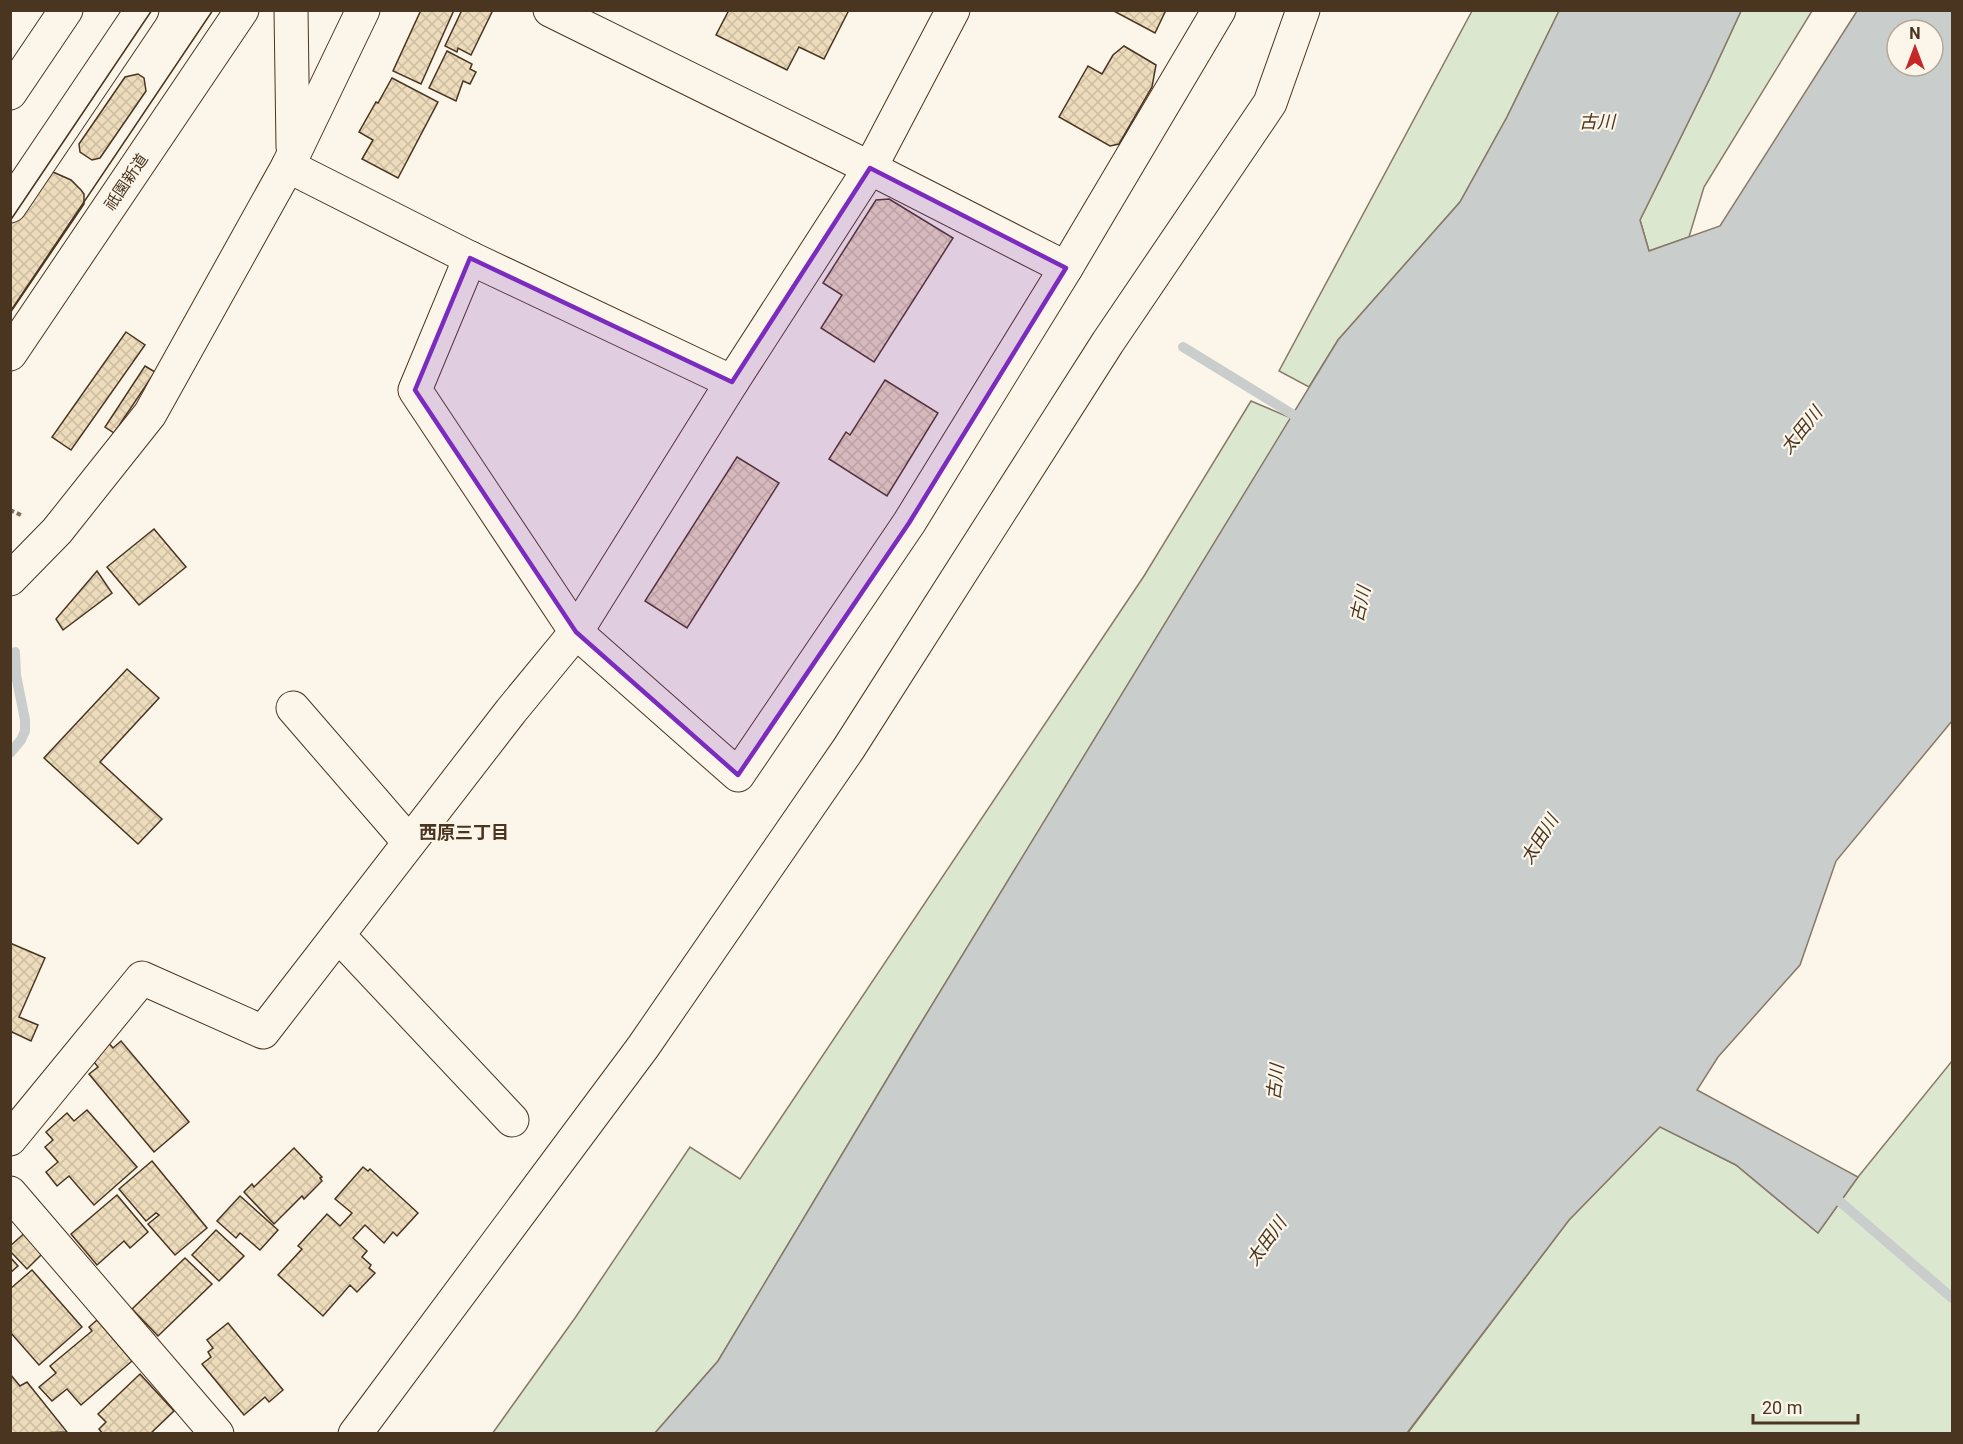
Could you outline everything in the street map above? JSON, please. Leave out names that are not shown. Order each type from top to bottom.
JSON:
[{"type":"main road","points":[[10,93],[66,10]]},
{"type":"main road","points":[[10,206],[142,10]]},
{"type":"main road","name":"祇園新道","points":[[10,354],[242,10]]},
{"type":"main road","points":[[291,10],[291,160]]},
{"type":"main road","points":[[10,579],[57,531],[150,414],[291,160],[363,10]]},
{"type":"main road","points":[[550,10],[1066,268]]},
{"type":"main road","points":[[10,1139],[142,978],[263,1032],[511,711],[576,632],[732,382],[870,168],[953,10]]},
{"type":"main road","points":[[470,258],[415,390],[576,632],[738,775],[909,523],[1066,268],[1219,10]]},
{"type":"main road","points":[[1270,103],[1283,10]]},
{"type":"main road","points":[[355,1434],[643,1047],[849,748],[1108,342],[1270,103],[1303,10]]},
{"type":"main road","points":[[291,160],[470,258],[732,382]]},
{"type":"main road","points":[[293,708],[409,842]]},
{"type":"main road","points":[[338,935],[512,1120]]},
{"type":"main road","points":[[10,1193],[217,1434]]},
{"type":"highlighted area","points":[[870,168],[1066,268],[909,523],[738,775],[576,632],[415,390],[470,258],[732,382]]},
{"type":"green space","points":[[1472,11],[1559,11],[1507,117],[1460,202],[1338,340],[1309,387],[1279,371]]},
{"type":"green space","points":[[1741,11],[1812,11],[1704,187],[1689,237],[1649,251],[1640,220]]},
{"type":"green space","points":[[1251,401],[1291,418],[913,1036],[718,1361],[655,1433],[492,1434],[575,1318],[690,1147],[740,1179],[1144,576]]},
{"type":"green space","points":[[1952,1061],[1952,1433],[1407,1434],[1569,1220],[1660,1126],[1736,1165],[1818,1233],[1858,1177]]},
{"type":"water","points":[[1559,11],[1741,11],[1640,220],[1649,251],[1720,226],[1857,11],[1952,11],[1952,721],[1836,861],[1800,965],[1718,1057],[1697,1090],[1858,1177],[1818,1233],[1736,1165],[1660,1127],[1569,1220],[1407,1433],[655,1433],[718,1361],[913,1036],[1338,340],[1460,202],[1507,117]]},
{"type":"building","points":[[421,10],[454,10],[421,84],[393,71]]},
{"type":"building","points":[[462,10],[493,10],[471,55],[458,48],[457,52],[445,46]]},
{"type":"building","points":[[729,10],[849,10],[824,59],[799,47],[787,70],[716,35]]},
{"type":"building","points":[[1112,10],[1166,10],[1155,33]]},
{"type":"building","points":[[1124,46],[1156,65],[1152,87],[1119,144],[1110,146],[1059,117],[1088,66],[1102,74],[1113,55]]},
{"type":"building","points":[[447,51],[472,64],[470,69],[476,72],[470,84],[463,81],[456,101],[429,88]]},
{"type":"building","points":[[138,74],[144,78],[146,91],[100,158],[92,160],[80,152],[79,144],[125,77]]},
{"type":"building","points":[[392,78],[438,102],[398,178],[362,159],[373,140],[359,132]]},
{"type":"building","points":[[48,171],[71,180],[84,194],[84,204],[10,313],[10,214]]},
{"type":"building","points":[[889,199],[953,238],[874,362],[821,328],[842,295],[823,283],[876,200]]},
{"type":"building","points":[[126,332],[145,345],[71,450],[52,437]]},
{"type":"building","points":[[145,366],[155,372],[114,433],[105,427]]},
{"type":"building","points":[[885,380],[938,413],[887,496],[829,459],[846,432],[850,435]]},
{"type":"building","points":[[737,457],[779,483],[687,628],[645,601]]},
{"type":"building","points":[[154,529],[186,567],[139,605],[107,567]]},
{"type":"building","points":[[97,571],[112,593],[63,630],[56,619]]},
{"type":"building","points":[[127,669],[159,698],[100,762],[162,819],[138,844],[44,758]]},
{"type":"building","points":[[10,943],[45,958],[19,1017],[38,1025],[31,1041],[12,1032],[10,1035]]},
{"type":"building","points":[[107,1041],[113,1048],[121,1041],[189,1122],[154,1152],[89,1074],[98,1067],[94,1062]]},
{"type":"building","points":[[87,1110],[137,1167],[94,1205],[69,1176],[57,1186],[46,1172],[58,1162],[45,1147],[53,1140],[46,1132],[67,1113],[74,1121]]},
{"type":"building","points":[[294,1148],[322,1177],[320,1178],[322,1181],[304,1199],[302,1196],[274,1224],[244,1192],[252,1184],[254,1187]]},
{"type":"building","points":[[152,1161],[207,1228],[175,1255],[148,1224],[159,1215],[156,1213],[146,1221],[119,1189]]},
{"type":"building","points":[[363,1167],[368,1171],[370,1169],[418,1213],[397,1236],[393,1232],[384,1243],[365,1225],[353,1238],[367,1251],[362,1257],[371,1265],[369,1268],[375,1273],[357,1292],[350,1285],[323,1316],[278,1275],[302,1249],[298,1246],[327,1214],[340,1226],[352,1213],[335,1199]]},
{"type":"building","points":[[117,1195],[148,1232],[130,1248],[124,1241],[97,1265],[71,1234]]},
{"type":"building","points":[[240,1196],[278,1230],[260,1250],[240,1233],[236,1238],[217,1221]]},
{"type":"building","points":[[216,1230],[244,1256],[219,1281],[192,1255]]},
{"type":"building","points":[[27,1231],[45,1251],[27,1269],[10,1251],[10,1246]]},
{"type":"building","points":[[10,1257],[18,1266],[10,1273]]},
{"type":"building","points":[[185,1258],[212,1284],[158,1336],[132,1309]]},
{"type":"building","points":[[32,1270],[82,1327],[39,1365],[10,1332],[10,1289]]},
{"type":"building","points":[[97,1320],[132,1361],[81,1405],[67,1389],[52,1401],[39,1387],[56,1373],[50,1366],[92,1331],[89,1327]]},
{"type":"building","points":[[228,1323],[283,1390],[269,1402],[265,1397],[244,1415],[202,1364],[211,1357],[208,1352],[213,1348],[207,1340]]},
{"type":"building","points":[[10,1374],[20,1386],[27,1382],[67,1432],[10,1434]]},
{"type":"building","points":[[140,1374],[174,1411],[150,1434],[103,1434],[99,1429],[106,1422],[98,1414]]},
{"type":"waterway","points":[[1183,347],[1305,422]]},
{"type":"waterway","points":[[10,753],[25,731],[16,675],[15,652]]},
{"type":"waterway","points":[[1830,1193],[1952,1298]]},
{"type":"tram line","points":[[10,221],[152,10]]},
{"type":"tram line","points":[[10,312],[213,10]]},
{"type":"district","name":"西原三丁目","points":[[464,832]]},
{"type":"water label","name":"古川","points":[[1597,121]]},
{"type":"water label","name":"太田川","points":[[1801,430]]},
{"type":"water label","name":"古川","points":[[1360,604]]},
{"type":"water label","name":"太田川","points":[[1539,839]]},
{"type":"water label","name":"古川","points":[[1275,1082]]},
{"type":"water label","name":"太田川","points":[[1266,1241]]}]
